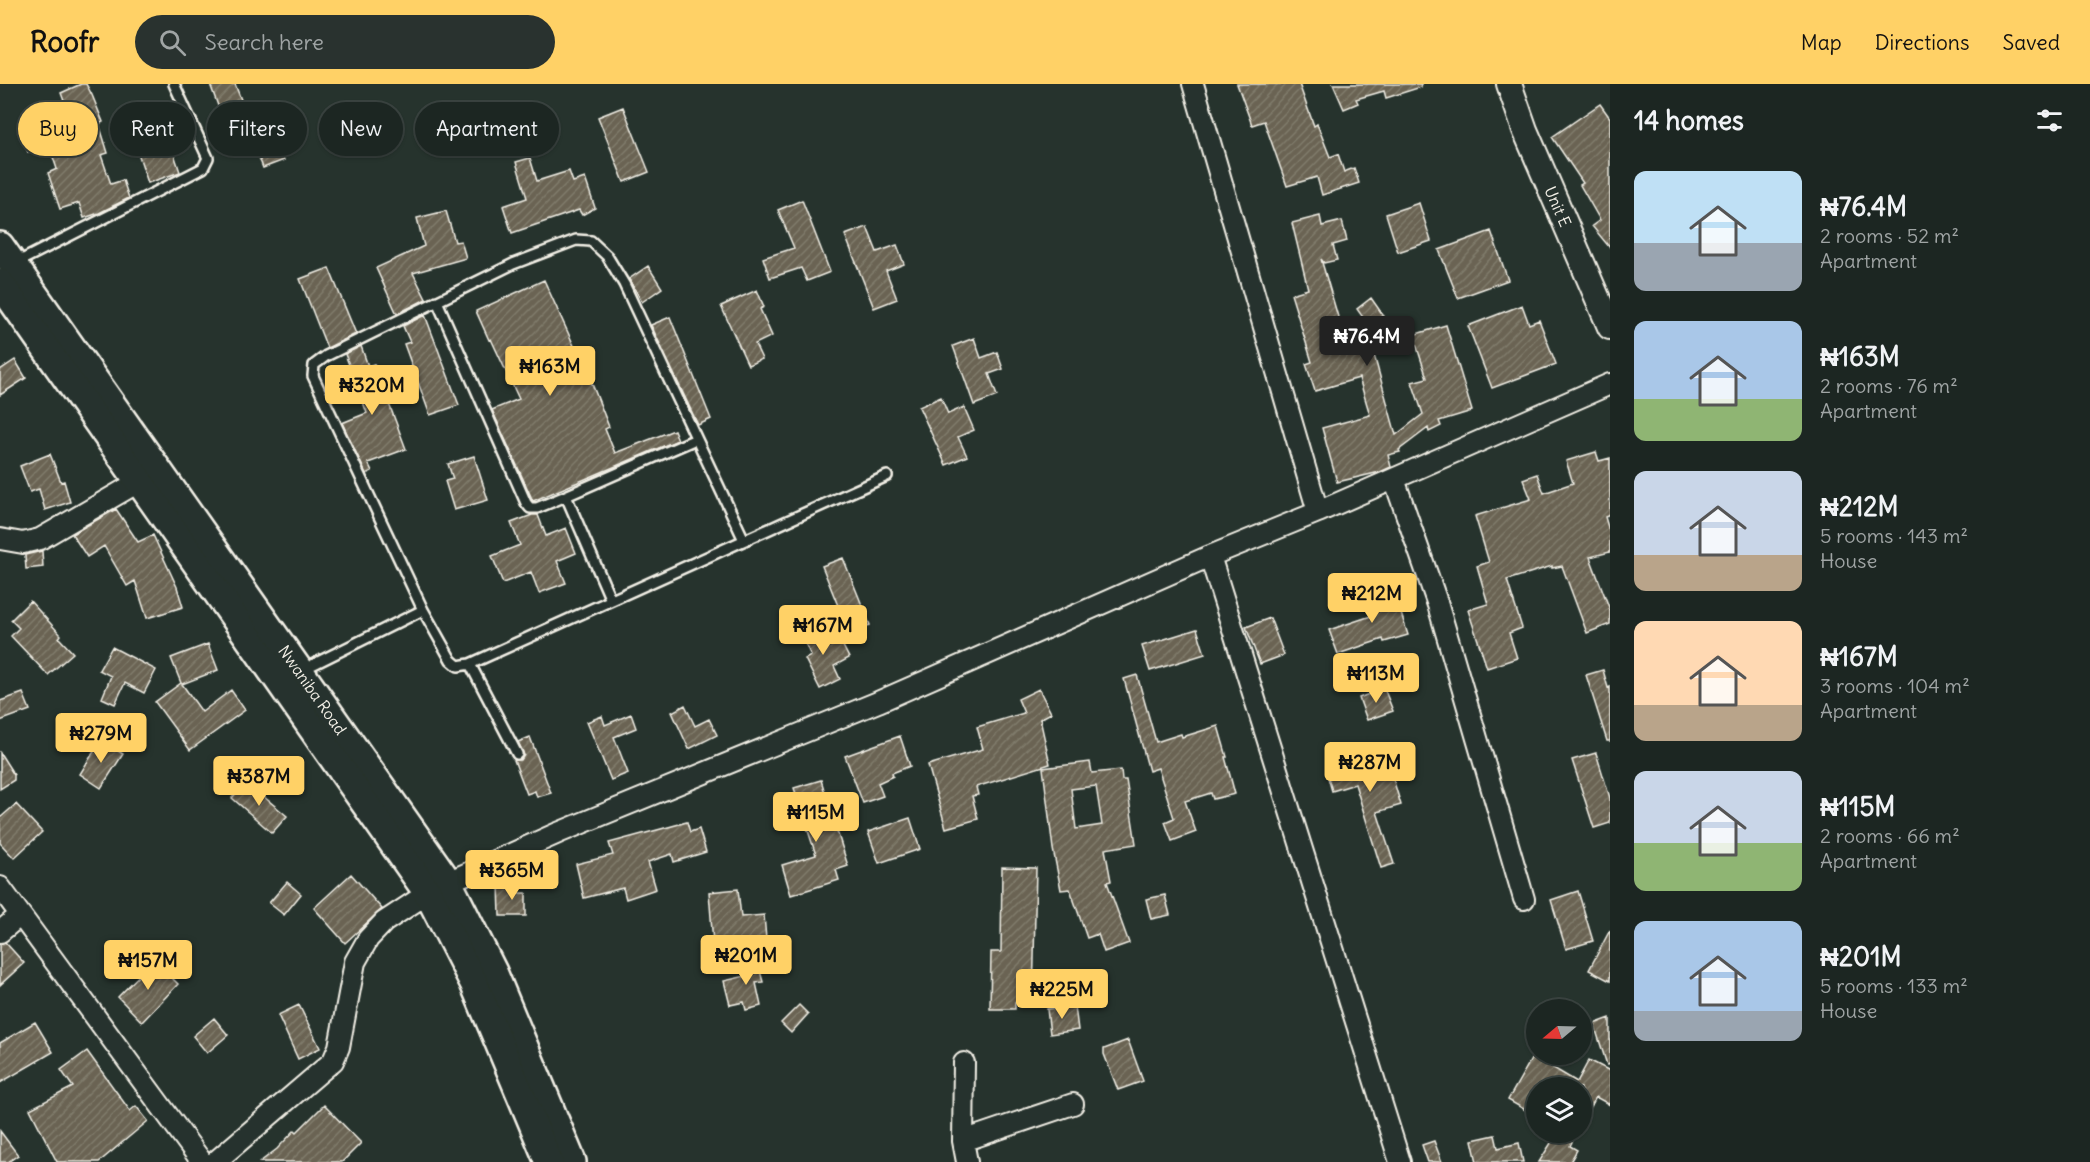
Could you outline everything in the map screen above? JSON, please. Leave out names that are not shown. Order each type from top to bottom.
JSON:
[{"type":"main road","points":[[4,264],[140,481],[438,887],[474,983],[549,1162]]},
{"type":"main road","name":"Nwaniba Road","points":[[4,264],[300,670],[493,972],[572,1162]]},
{"type":"street","points":[[1193,84],[1318,512]]},
{"type":"street","name":"Unit E","points":[[1511,85],[1525,130],[1610,327]]},
{"type":"street","points":[[215,1162],[333,1061],[339,1047],[355,962],[368,939],[384,922],[438,887],[558,833],[878,702],[1610,384]]},
{"type":"street","points":[[1394,479],[1438,605],[1524,899]]},
{"type":"street","points":[[0,539],[23,543],[40,539],[140,481]]},
{"type":"street","points":[[1210,556],[1400,1162]]},
{"type":"street","points":[[0,887],[19,916],[202,1162]]},
{"type":"street","points":[[0,932],[19,916]]},
{"type":"street","points":[[964,1063],[963,1141],[967,1162]]},
{"type":"street","points":[[963,1141],[1073,1104]]},
{"type":"lane","points":[[4,264],[202,168],[208,158],[174,84]]},
{"type":"lane","points":[[744,540],[624,284],[607,256],[591,241],[576,240],[513,264],[314,364],[313,376],[423,610],[451,660],[458,666],[471,664],[887,476]]},
{"type":"lane","points":[[437,301],[530,508],[537,508],[566,496],[696,439]]},
{"type":"lane","points":[[566,496],[611,600]]},
{"type":"lane","points":[[300,670],[423,610]]},
{"type":"lane","points":[[471,664],[517,754]]},
{"type":"building","points":[[86,84],[95,102],[64,102],[61,93]]},
{"type":"building","points":[[210,84],[235,84],[242,102],[217,102]]},
{"type":"building","points":[[1237,84],[1299,84],[1314,126],[1317,124],[1330,157],[1338,154],[1344,172],[1354,168],[1359,183],[1322,195],[1317,177],[1287,186],[1264,121],[1252,125]]},
{"type":"building","points":[[1333,84],[1421,84],[1421,87],[1386,98],[1384,91],[1356,99],[1358,103],[1344,109]]},
{"type":"building","points":[[1600,104],[1610,118],[1610,248],[1592,226],[1600,220],[1580,185],[1583,183],[1552,137]]},
{"type":"building","points":[[623,107],[649,172],[624,182],[598,117]]},
{"type":"building","points":[[98,110],[103,122],[99,124],[108,153],[101,155],[111,184],[123,180],[129,198],[84,218],[79,203],[60,209],[48,173],[57,169],[53,156],[98,156]]},
{"type":"building","points":[[139,156],[175,156],[180,172],[148,183]]},
{"type":"building","points":[[258,156],[283,156],[284,160],[263,168]]},
{"type":"building","points":[[530,158],[537,181],[569,171],[573,182],[585,178],[595,208],[582,215],[579,210],[512,233],[503,206],[527,198],[516,162]]},
{"type":"building","points":[[802,200],[830,272],[807,281],[801,268],[770,278],[763,258],[794,248],[778,210]]},
{"type":"building","points":[[1419,203],[1431,241],[1398,252],[1386,214]]},
{"type":"building","points":[[446,211],[455,242],[461,241],[466,258],[413,273],[426,299],[397,314],[376,268],[424,246],[417,218]]},
{"type":"building","points":[[1320,216],[1322,226],[1342,221],[1347,241],[1333,245],[1337,260],[1324,263],[1321,259],[1348,351],[1371,344],[1396,435],[1423,414],[1412,382],[1427,378],[1413,335],[1446,325],[1472,411],[1439,421],[1441,426],[1429,432],[1428,428],[1399,450],[1400,452],[1388,455],[1391,467],[1380,472],[1337,482],[1322,428],[1370,415],[1359,378],[1315,391],[1306,364],[1312,362],[1291,294],[1308,289],[1292,223]]},
{"type":"building","points":[[867,227],[877,252],[897,245],[904,264],[886,271],[897,299],[874,308],[845,235]]},
{"type":"building","points":[[1491,231],[1508,280],[1458,298],[1439,250]]},
{"type":"building","points":[[648,266],[662,288],[642,302],[629,279]]},
{"type":"building","points":[[329,268],[356,334],[327,348],[300,279]]},
{"type":"building","points":[[544,280],[575,348],[570,351],[573,356],[578,354],[585,372],[587,371],[609,427],[605,429],[615,453],[674,430],[678,440],[533,501],[492,410],[519,399],[476,311]]},
{"type":"building","points":[[757,290],[764,307],[760,309],[772,336],[755,344],[762,359],[748,365],[721,306]]},
{"type":"building","points":[[1371,298],[1383,315],[1369,326],[1357,309]]},
{"type":"building","points":[[1522,305],[1529,324],[1539,320],[1556,364],[1492,388],[1468,326]]},
{"type":"building","points":[[425,315],[459,405],[430,415],[404,344],[410,342],[403,326]]},
{"type":"building","points":[[670,317],[711,419],[698,425],[651,325]]},
{"type":"building","points":[[974,338],[981,358],[997,352],[1003,369],[989,374],[997,396],[974,405],[953,346]]},
{"type":"building","points":[[361,346],[368,366],[374,364],[406,449],[368,463],[372,471],[366,474],[342,423],[367,413],[345,354]]},
{"type":"building","points":[[15,360],[26,378],[0,395],[0,370]]},
{"type":"building","points":[[941,397],[948,414],[964,407],[974,430],[958,437],[967,456],[946,465],[919,407]]},
{"type":"building","points":[[1596,452],[1599,461],[1610,458],[1610,515],[1605,517],[1610,534],[1610,552],[1590,557],[1610,610],[1610,624],[1587,633],[1562,566],[1552,568],[1552,566],[1507,580],[1522,628],[1509,633],[1517,658],[1487,668],[1468,610],[1488,604],[1477,566],[1489,562],[1475,516],[1531,499],[1523,479],[1537,474],[1544,493],[1573,483],[1566,461]]},
{"type":"building","points":[[50,454],[61,482],[64,481],[70,502],[45,510],[39,489],[30,492],[20,466]]},
{"type":"building","points":[[474,456],[488,500],[454,510],[445,481],[453,479],[448,464]]},
{"type":"building","points":[[116,509],[138,542],[153,535],[177,587],[183,607],[147,618],[135,581],[127,586],[104,546],[87,557],[72,534]]},
{"type":"building","points":[[538,515],[546,536],[566,528],[576,553],[557,561],[566,583],[539,593],[531,572],[503,583],[492,556],[520,545],[511,523]]},
{"type":"building","points":[[42,551],[43,567],[26,569],[25,555]]},
{"type":"building","points":[[843,558],[870,625],[849,633],[822,566]]},
{"type":"building","points":[[1390,587],[1408,635],[1384,642],[1383,639],[1338,654],[1329,630],[1371,616],[1365,595]]},
{"type":"building","points":[[30,601],[61,635],[59,638],[73,653],[48,675],[11,636],[19,628],[11,620]]},
{"type":"building","points":[[1270,618],[1284,655],[1260,664],[1246,627]]},
{"type":"building","points":[[815,624],[824,643],[838,636],[849,658],[834,666],[840,679],[820,689],[805,659],[811,656],[800,632]]},
{"type":"building","points":[[1197,629],[1205,654],[1150,671],[1142,646]]},
{"type":"building","points":[[208,644],[218,670],[182,684],[202,712],[231,690],[245,710],[190,750],[155,702],[181,683],[171,658]]},
{"type":"building","points":[[112,647],[156,670],[144,693],[125,683],[115,704],[102,698],[111,676],[99,670]]},
{"type":"building","points":[[1603,670],[1608,688],[1610,687],[1610,741],[1607,741],[1586,675]]},
{"type":"building","points":[[1137,675],[1156,742],[1218,726],[1235,794],[1213,799],[1211,793],[1185,801],[1196,832],[1172,841],[1165,822],[1174,818],[1158,768],[1149,771],[1124,679]]},
{"type":"building","points":[[1384,688],[1393,711],[1367,720],[1359,698]]},
{"type":"building","points":[[1039,689],[1051,713],[1040,719],[1050,764],[976,787],[978,795],[972,796],[978,819],[946,828],[928,765],[983,749],[977,727],[1024,713],[1018,699]]},
{"type":"building","points":[[23,693],[30,710],[0,721],[0,701]]},
{"type":"building","points":[[685,705],[695,726],[709,719],[717,735],[689,749],[672,712]]},
{"type":"building","points":[[631,714],[636,728],[614,737],[628,773],[611,780],[587,722],[602,716],[605,725]]},
{"type":"building","points":[[900,736],[910,766],[892,773],[893,776],[878,783],[883,796],[863,803],[845,756]]},
{"type":"building","points":[[530,737],[551,793],[537,797],[535,791],[527,794],[514,760],[521,760],[524,755],[518,742]]},
{"type":"building","points":[[101,740],[123,754],[101,788],[80,774]]},
{"type":"building","points":[[1357,747],[1360,757],[1384,749],[1401,805],[1377,812],[1394,864],[1381,868],[1355,784],[1332,791],[1327,774],[1349,767],[1344,751]]},
{"type":"building","points":[[0,753],[14,775],[14,780],[0,789]]},
{"type":"building","points":[[1596,753],[1610,798],[1610,823],[1594,828],[1572,760]]},
{"type":"building","points":[[1090,762],[1092,773],[1121,770],[1122,780],[1126,780],[1136,844],[1105,849],[1111,881],[1107,882],[1129,943],[1104,952],[1098,934],[1087,938],[1070,889],[1061,890],[1053,849],[1043,768]],"holes":[[[1096,786],[1102,825],[1076,829],[1071,789]]]},
{"type":"building","points":[[821,780],[848,866],[836,870],[839,880],[791,895],[782,865],[816,855],[794,788]]},
{"type":"building","points":[[246,782],[287,816],[272,833],[232,798]]},
{"type":"building","points":[[16,804],[42,832],[14,858],[0,843],[0,818]]},
{"type":"building","points":[[910,818],[920,849],[879,863],[868,832]]},
{"type":"building","points":[[687,822],[690,832],[699,829],[706,852],[674,862],[672,854],[648,862],[656,889],[626,899],[623,888],[584,898],[576,864],[613,855],[609,843]]},
{"type":"building","points":[[1002,867],[1036,868],[1033,1003],[1015,1002],[1015,1009],[990,1009],[991,952],[1001,952]]},
{"type":"building","points":[[351,874],[382,909],[345,943],[314,908]]},
{"type":"building","points":[[287,882],[301,894],[284,915],[269,903]]},
{"type":"building","points":[[499,884],[518,884],[518,893],[526,893],[526,916],[500,916]]},
{"type":"building","points":[[738,889],[741,917],[764,915],[766,939],[713,943],[709,892]]},
{"type":"building","points":[[1578,891],[1593,941],[1566,949],[1551,900]]},
{"type":"building","points":[[1165,895],[1170,915],[1151,919],[1146,899]]},
{"type":"building","points":[[1610,930],[1610,981],[1589,970]]},
{"type":"building","points":[[5,942],[24,963],[0,985],[0,944]]},
{"type":"building","points":[[756,956],[763,982],[756,983],[761,1006],[746,1010],[744,1002],[730,1005],[724,981],[746,976],[745,960]]},
{"type":"building","points":[[154,960],[178,984],[142,1022],[118,997]]},
{"type":"building","points":[[299,1005],[320,1048],[298,1059],[278,1015]]},
{"type":"building","points":[[799,1005],[808,1014],[791,1033],[781,1023]]},
{"type":"building","points":[[1075,1006],[1078,1030],[1050,1034],[1047,1009]]},
{"type":"building","points":[[214,1018],[228,1035],[207,1053],[193,1036]]},
{"type":"building","points":[[1610,1018],[1610,1064],[1607,1065],[1594,1024]]},
{"type":"building","points":[[35,1022],[53,1052],[0,1083],[0,1043]]},
{"type":"building","points":[[1128,1040],[1143,1081],[1118,1090],[1104,1049]]},
{"type":"building","points":[[87,1051],[130,1111],[136,1106],[148,1121],[99,1162],[57,1162],[30,1109],[73,1087],[61,1070]]},
{"type":"building","points":[[1592,1062],[1610,1071],[1610,1105],[1596,1097],[1592,1105],[1592,1077],[1580,1077],[1586,1065],[1592,1065]]},
{"type":"building","points":[[1528,1065],[1548,1065],[1569,1077],[1526,1077],[1526,1110],[1508,1100]]},
{"type":"building","points":[[324,1105],[361,1143],[342,1162],[260,1162],[277,1149],[295,1130],[297,1132]]},
{"type":"building","points":[[0,1131],[18,1155],[8,1162],[0,1162]]},
{"type":"building","points":[[1495,1135],[1498,1148],[1519,1143],[1523,1162],[1477,1162],[1472,1140]]},
{"type":"building","points":[[1434,1141],[1442,1162],[1428,1162],[1422,1145]]},
{"type":"building","points":[[1551,1143],[1572,1143],[1570,1146],[1577,1150],[1570,1162],[1539,1162]]}]
